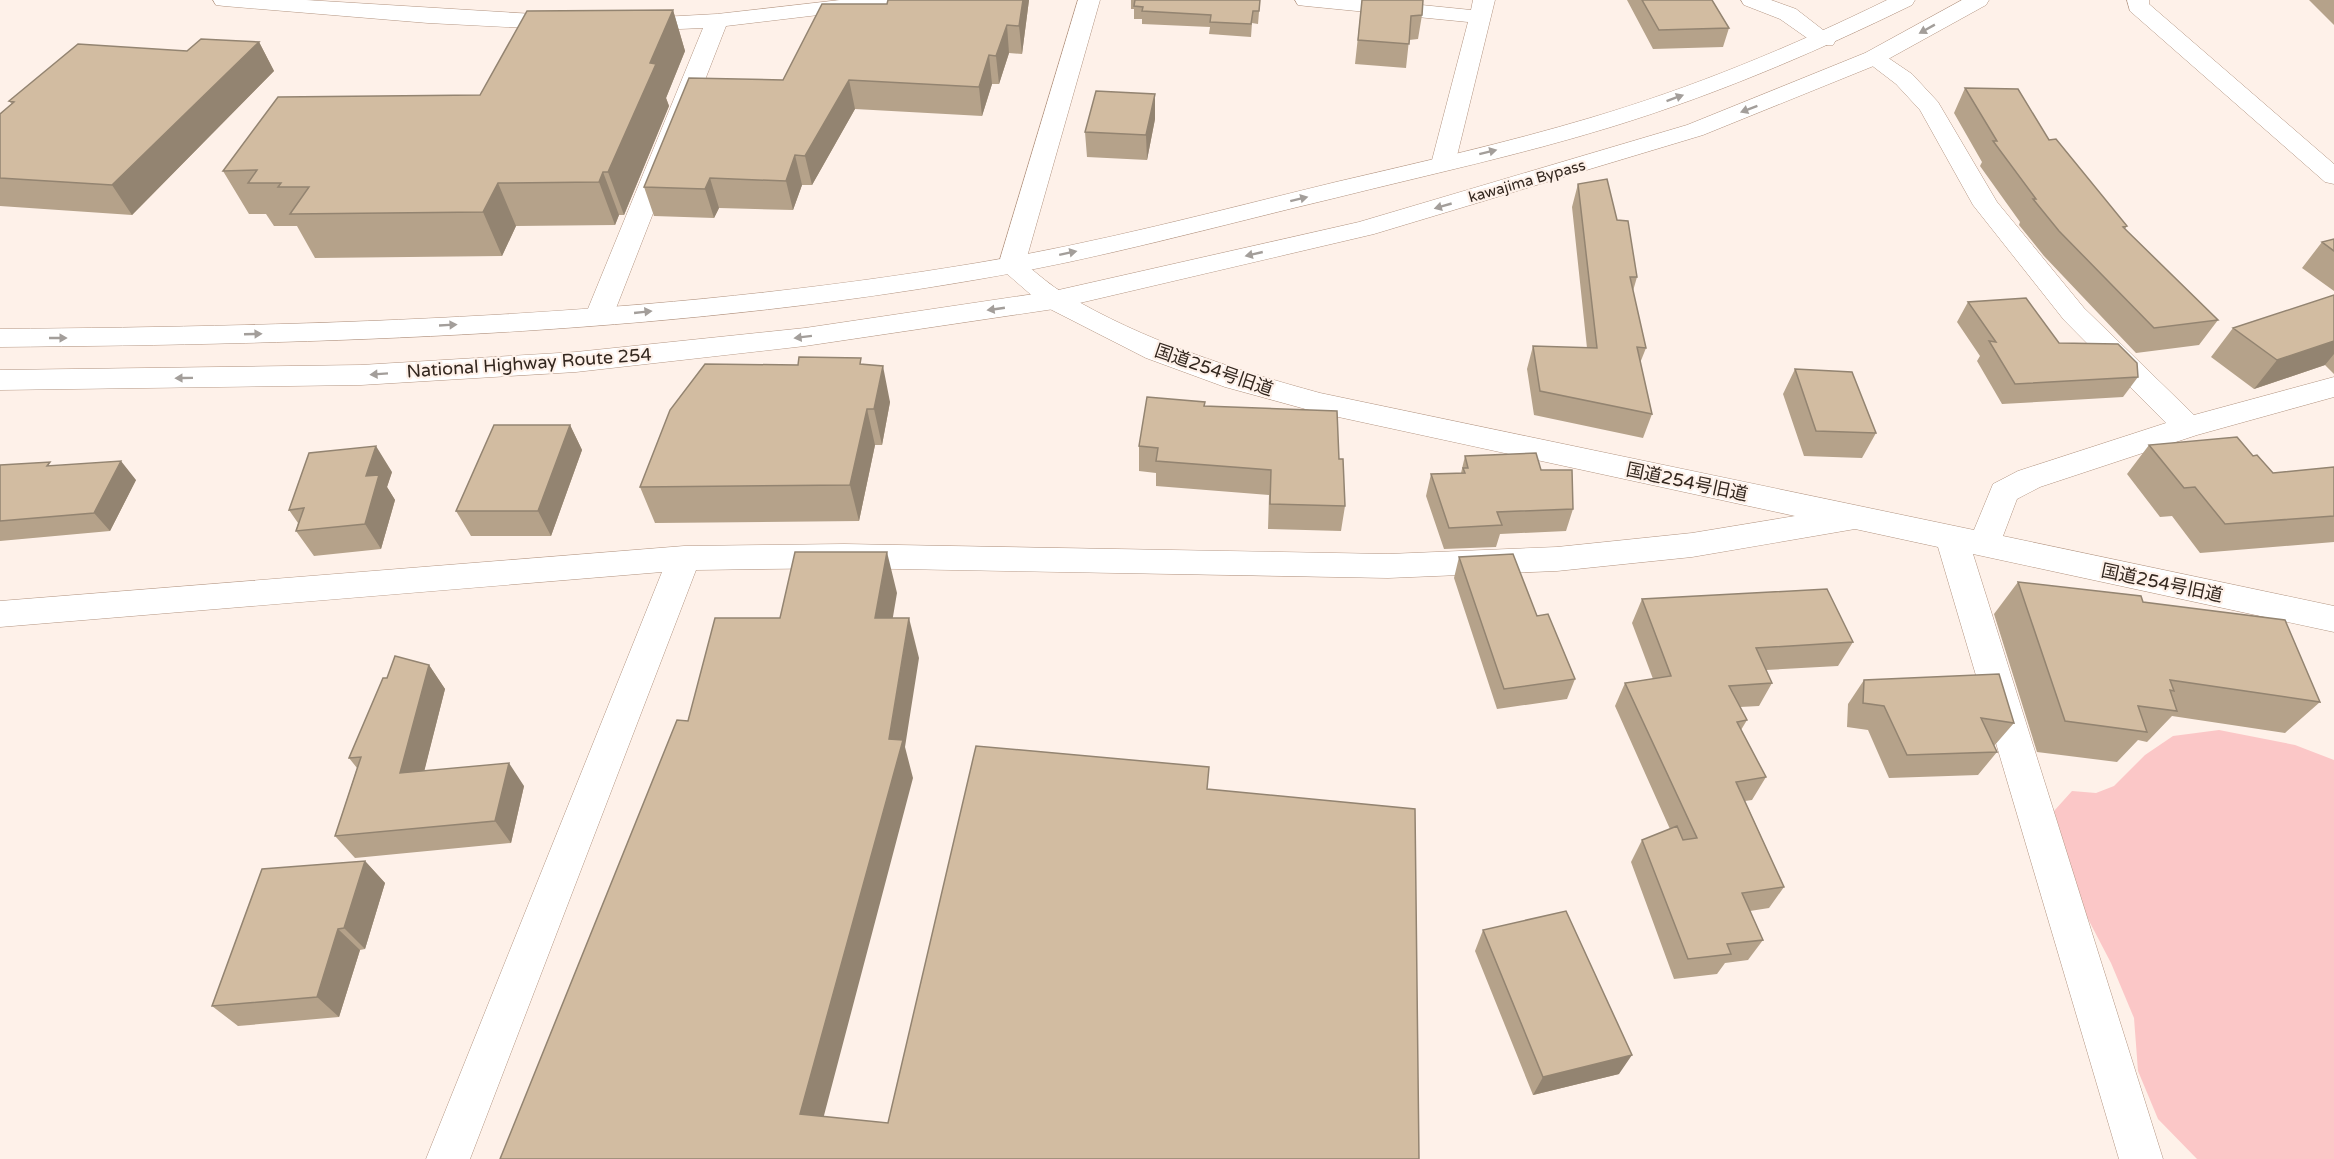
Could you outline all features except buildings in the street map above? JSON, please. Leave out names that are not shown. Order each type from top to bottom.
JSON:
[{"type":"main road","points":[[224,0],[386,6],[600,24],[717,21],[894,0]]},
{"type":"main road","points":[[0,338],[153,337],[388,329],[599,316],[796,297],[1011,266],[1089,0]]},
{"type":"main road","points":[[1306,0],[1481,8],[1443,164]]},
{"type":"main road","points":[[1752,0],[1788,14],[1825,40]]},
{"type":"main road","points":[[1788,14],[1810,0]]},
{"type":"main road","name":"kawajima Bypass","points":[[1011,266],[1153,236],[1557,135],[1655,105],[1825,40],[1904,0]]},
{"type":"main road","name":"kawajima Bypass","points":[[1054,300],[1365,228],[1568,170],[1695,130],[1874,58],[1977,0]]},
{"type":"main road","points":[[2138,0],[2138,6],[2334,177]]},
{"type":"main road","points":[[599,316],[717,21]]},
{"type":"main road","points":[[1874,58],[1904,79],[1930,106],[1986,205],[2074,314],[2188,427]]},
{"type":"main road","name":"国道254号旧道","points":[[1011,266],[1054,300],[1156,351],[1235,380],[1320,403],[1851,518],[2334,619]]},
{"type":"main road","name":"National Highway Route 254","points":[[0,380],[361,375],[576,362],[805,337],[1054,300]]},
{"type":"main road","points":[[2141,1159],[1968,542],[2004,492],[2029,479],[2188,427],[2334,387]]},
{"type":"main road","points":[[0,614],[684,558],[844,556],[1388,566],[1557,560],[1692,545],[1851,518]]},
{"type":"main road","points":[[448,1159],[684,558]]},
{"type":"shaded area","points":[[2219,730],[2295,745],[2334,760],[2334,1159],[2197,1159],[2158,1119],[2138,1071],[2134,1018],[2111,963],[2086,915],[2054,811],[2072,791],[2096,793],[2114,786],[2145,755],[2173,736]]}]
